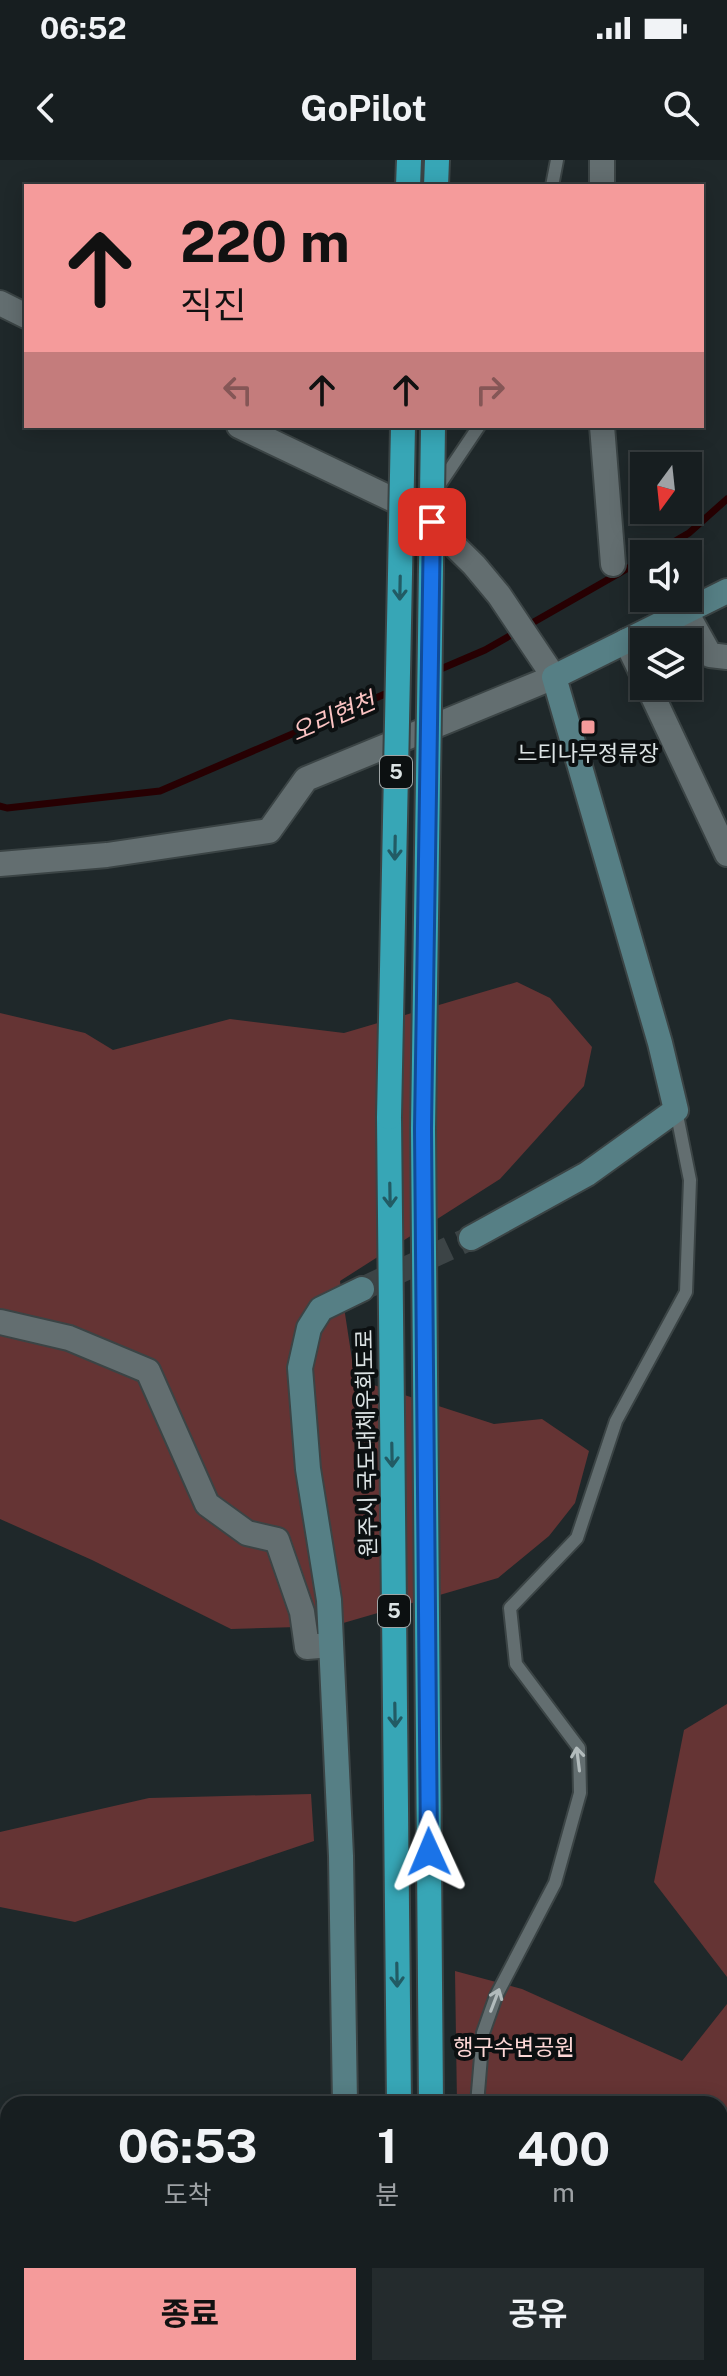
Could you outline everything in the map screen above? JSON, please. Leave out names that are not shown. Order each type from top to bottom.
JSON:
[{"type":"highway","points":[[408,184],[409,160]]},
{"type":"highway","points":[[436,184],[437,160]]},
{"type":"highway","name":"원주시 국도대체우회도로","points":[[399,2096],[389,1117],[403,428]]},
{"type":"highway","name":"5","points":[[431,2096],[423,1129],[433,428]]},
{"type":"street","points":[[602,160],[602,184]]},
{"type":"street","points":[[0,303],[24,315]]},
{"type":"street","points":[[243,428],[421,513],[474,565],[505,602],[554,677],[660,1043],[676,1110],[587,1174],[471,1238]]},
{"type":"street","points":[[602,428],[613,564]]},
{"type":"street","points":[[702,604],[727,591]]},
{"type":"street","points":[[0,864],[107,855],[269,831],[306,779],[554,677],[686,612],[710,655],[727,657]]},
{"type":"street","points":[[626,641],[630,649]]},
{"type":"street","points":[[655,700],[727,854]]},
{"type":"street","points":[[345,2096],[341,1856],[329,1600],[308,1469],[300,1368],[309,1328],[321,1309],[362,1289]]},
{"type":"street","points":[[0,1322],[69,1338],[148,1371],[207,1504],[247,1533],[277,1540],[302,1612],[307,1647],[331,1645]]},
{"type":"lane","points":[[552,184],[557,160]]},
{"type":"lane","points":[[421,513],[478,428]]},
{"type":"lane","points":[[478,2096],[483,2033],[487,2021],[496,1996],[555,1883],[580,1793],[579,1748],[516,1664],[510,1608],[577,1538],[616,1421],[686,1292],[690,1180],[676,1110]]},
{"type":"green space","points":[[517,982],[550,998],[592,1047],[584,1086],[500,1179],[340,1281],[355,1379],[494,1424],[542,1419],[589,1451],[575,1503],[549,1536],[498,1578],[333,1626],[231,1629],[92,1560],[0,1519],[0,1013],[85,1033],[113,1050],[230,1019],[344,1033]]},
{"type":"green space","points":[[727,1704],[727,1977],[654,1882],[684,1730]]},
{"type":"green space","points":[[311,1794],[314,1841],[75,1922],[0,1907],[0,1832],[149,1798]]},
{"type":"green space","name":"행구수변공원","points":[[455,1971],[522,1989],[682,2061],[727,2004],[727,2096],[457,2096]]},
{"type":"waterway","name":"오리현천","points":[[677,540],[727,499]]},
{"type":"waterway","name":"오리현천","points":[[436,671],[485,650],[630,567]]},
{"type":"waterway","name":"오리현천","points":[[0,806],[7,808],[160,791],[392,691]]},
{"type":"tunnel","points":[[362,1289],[471,1238]]},
{"type":"place","name":"느티나무정류장","points":[[588,727]]},
{"type":"route","points":[[429,1852],[423,1129],[432,522]]}]
